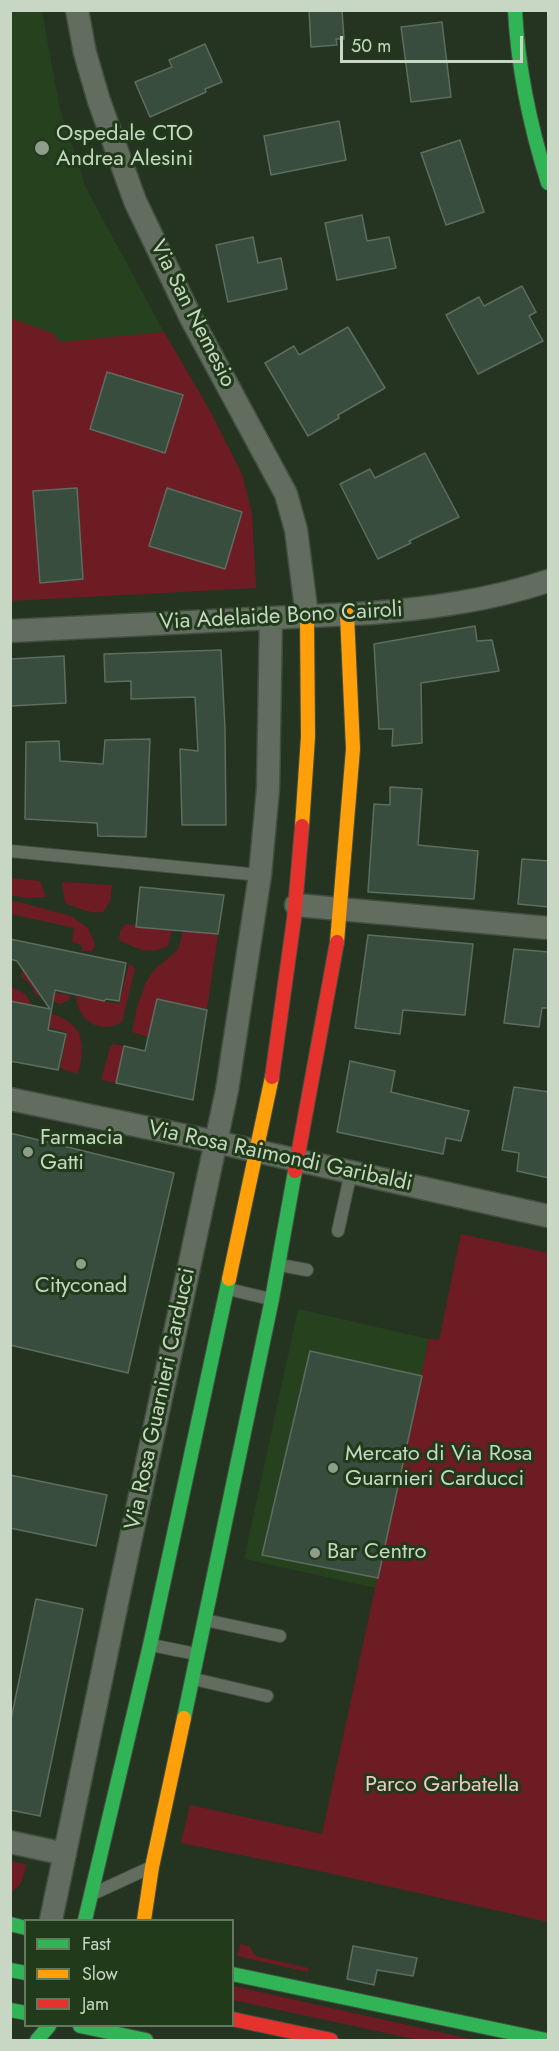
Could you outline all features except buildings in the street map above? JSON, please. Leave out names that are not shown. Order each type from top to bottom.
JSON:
[{"type":"street","name":"Via San Nemesio","points":[[77,10],[85,53],[99,101],[135,201],[192,318],[286,494],[296,530],[307,616]]},
{"type":"street","points":[[515,10],[526,105],[538,153],[549,183]]},
{"type":"street","name":"Via Adelaide Bono Cairoli","points":[[10,631],[347,614],[439,607],[518,591],[549,581]]},
{"type":"street","points":[[144,1919],[152,1867],[279,1264],[326,1007],[341,909],[353,749],[347,614]]},
{"type":"street","name":"Via Rosa Guarnieri Carducci","points":[[85,1919],[150,1645],[257,1151],[281,1017],[299,877],[307,768],[307,616]]},
{"type":"street","name":"Via Rosa Guarnieri Carducci","points":[[51,1919],[226,1090],[260,875],[268,789],[271,618]]},
{"type":"street","points":[[260,875],[299,877]]},
{"type":"street","points":[[296,905],[549,928]]},
{"type":"street","name":"Via Rosa Raimondi Garibaldi","points":[[10,1099],[549,1216]]},
{"type":"street","points":[[10,1842],[65,1854]]},
{"type":"street","points":[[234,1974],[546,2040]]},
{"type":"street","points":[[234,2019],[331,2040]]},
{"type":"street","points":[[37,2040],[47,2027]]},
{"type":"street","points":[[89,2027],[146,2040]]},
{"type":"lane","points":[[10,851],[260,875]]},
{"type":"lane","points":[[338,1231],[351,1172]]},
{"type":"lane","points":[[279,1264],[307,1270]]},
{"type":"lane","name":"Via Rosa Guarnieri Carducci","points":[[227,1289],[272,1299]]},
{"type":"lane","points":[[204,1620],[280,1636]]},
{"type":"lane","points":[[150,1645],[198,1654]]},
{"type":"lane","points":[[193,1679],[267,1696]]},
{"type":"lane","points":[[91,1895],[152,1867]]},
{"type":"shaded area","name":"Ospedale CTO Andrea Alesini","points":[[11,11],[42,11],[60,109],[86,188],[164,332],[11,348]]},
{"type":"shaded area","name":"Mercato di Via Rosa Guarnieri Carducci","points":[[298,1309],[429,1339],[376,1588],[244,1559]]},
{"type":"green space","points":[[10,318],[52,333],[60,342],[164,332],[209,409],[242,474],[252,514],[256,588],[11,601]],"holes":[[[107,372],[183,395],[165,453],[90,429]],[[77,488],[83,579],[40,583],[33,491]],[[167,489],[242,512],[224,569],[149,546]]]},
{"type":"green space","points":[[11,878],[40,881],[46,897],[26,898],[11,895]]},
{"type":"green space","points":[[62,882],[112,885],[110,901],[103,912],[74,907],[65,903]]},
{"type":"green space","points":[[11,900],[71,916],[88,928],[95,944],[92,951],[82,951],[82,945],[72,942],[74,928],[11,914]]},
{"type":"green space","points":[[125,924],[172,930],[168,946],[155,950],[143,950],[119,940],[120,932]]},
{"type":"green space","points":[[183,931],[218,934],[207,1009],[158,999],[149,1037],[132,1032],[137,1007],[146,982],[154,970],[178,950]]},
{"type":"green space","points":[[129,964],[135,968],[122,1022],[106,1027],[98,1026],[86,1019],[76,996],[119,1004]]},
{"type":"green space","points":[[23,969],[39,990],[70,995],[69,1000],[60,1004],[36,995],[31,985],[21,976]]},
{"type":"green space","points":[[10,986],[25,994],[34,1008],[11,1007]]},
{"type":"green space","points":[[50,1013],[70,1023],[80,1036],[82,1053],[78,1074],[60,1068],[67,1032],[31,1023]]},
{"type":"green space","points":[[113,1044],[124,1046],[116,1083],[101,1080],[110,1047]]},
{"type":"green space","name":"Parco Garbatella","points":[[461,1234],[548,1253],[548,1922],[315,1870],[181,1843],[190,1805],[322,1834],[429,1339],[439,1340]]},
{"type":"green space","points":[[10,1861],[26,1864],[20,1884],[11,1892]]},
{"type":"green space","points":[[240,1944],[249,1946],[256,1956],[309,1968],[308,1972],[237,1956]]},
{"type":"green space","points":[[234,1986],[475,2040],[418,2040],[234,2000]]},
{"type":"traffic: fast","points":[[515,10],[526,98],[548,183]]},
{"type":"traffic: fast","points":[[184,1718],[272,1299],[295,1171]]},
{"type":"traffic: fast","points":[[85,1919],[150,1645],[229,1279]]},
{"type":"traffic: fast","points":[[10,1924],[24,1928]]},
{"type":"traffic: fast","points":[[10,1970],[24,1973]]},
{"type":"traffic: fast","points":[[234,1974],[546,2040]]},
{"type":"traffic: fast","points":[[10,2010],[24,2013]]},
{"type":"traffic: fast","points":[[37,2040],[48,2027]]},
{"type":"traffic: fast","points":[[85,2027],[146,2040]]},
{"type":"traffic: slow","points":[[337,942],[353,749],[347,614]]},
{"type":"traffic: slow","points":[[302,826],[308,737],[307,616]]},
{"type":"traffic: slow","points":[[229,1279],[272,1077]]},
{"type":"traffic: slow","points":[[144,1919],[152,1867],[184,1718]]},
{"type":"traffic: jam","points":[[272,1077],[294,919],[302,826]]},
{"type":"traffic: jam","points":[[295,1171],[337,942]]},
{"type":"traffic: jam","points":[[234,2019],[331,2040]]},
{"type":"place","name":"Ospedale CTO Andrea Alesini","points":[[42,148]]},
{"type":"place","name":"Farmacia Gatti","points":[[28,1152]]},
{"type":"place","name":"Cityconad","points":[[81,1264]]},
{"type":"place","name":"Mercato di Via Rosa Guarnieri Carducci","points":[[333,1468]]},
{"type":"place","name":"Bar Centro","points":[[315,1553]]}]
